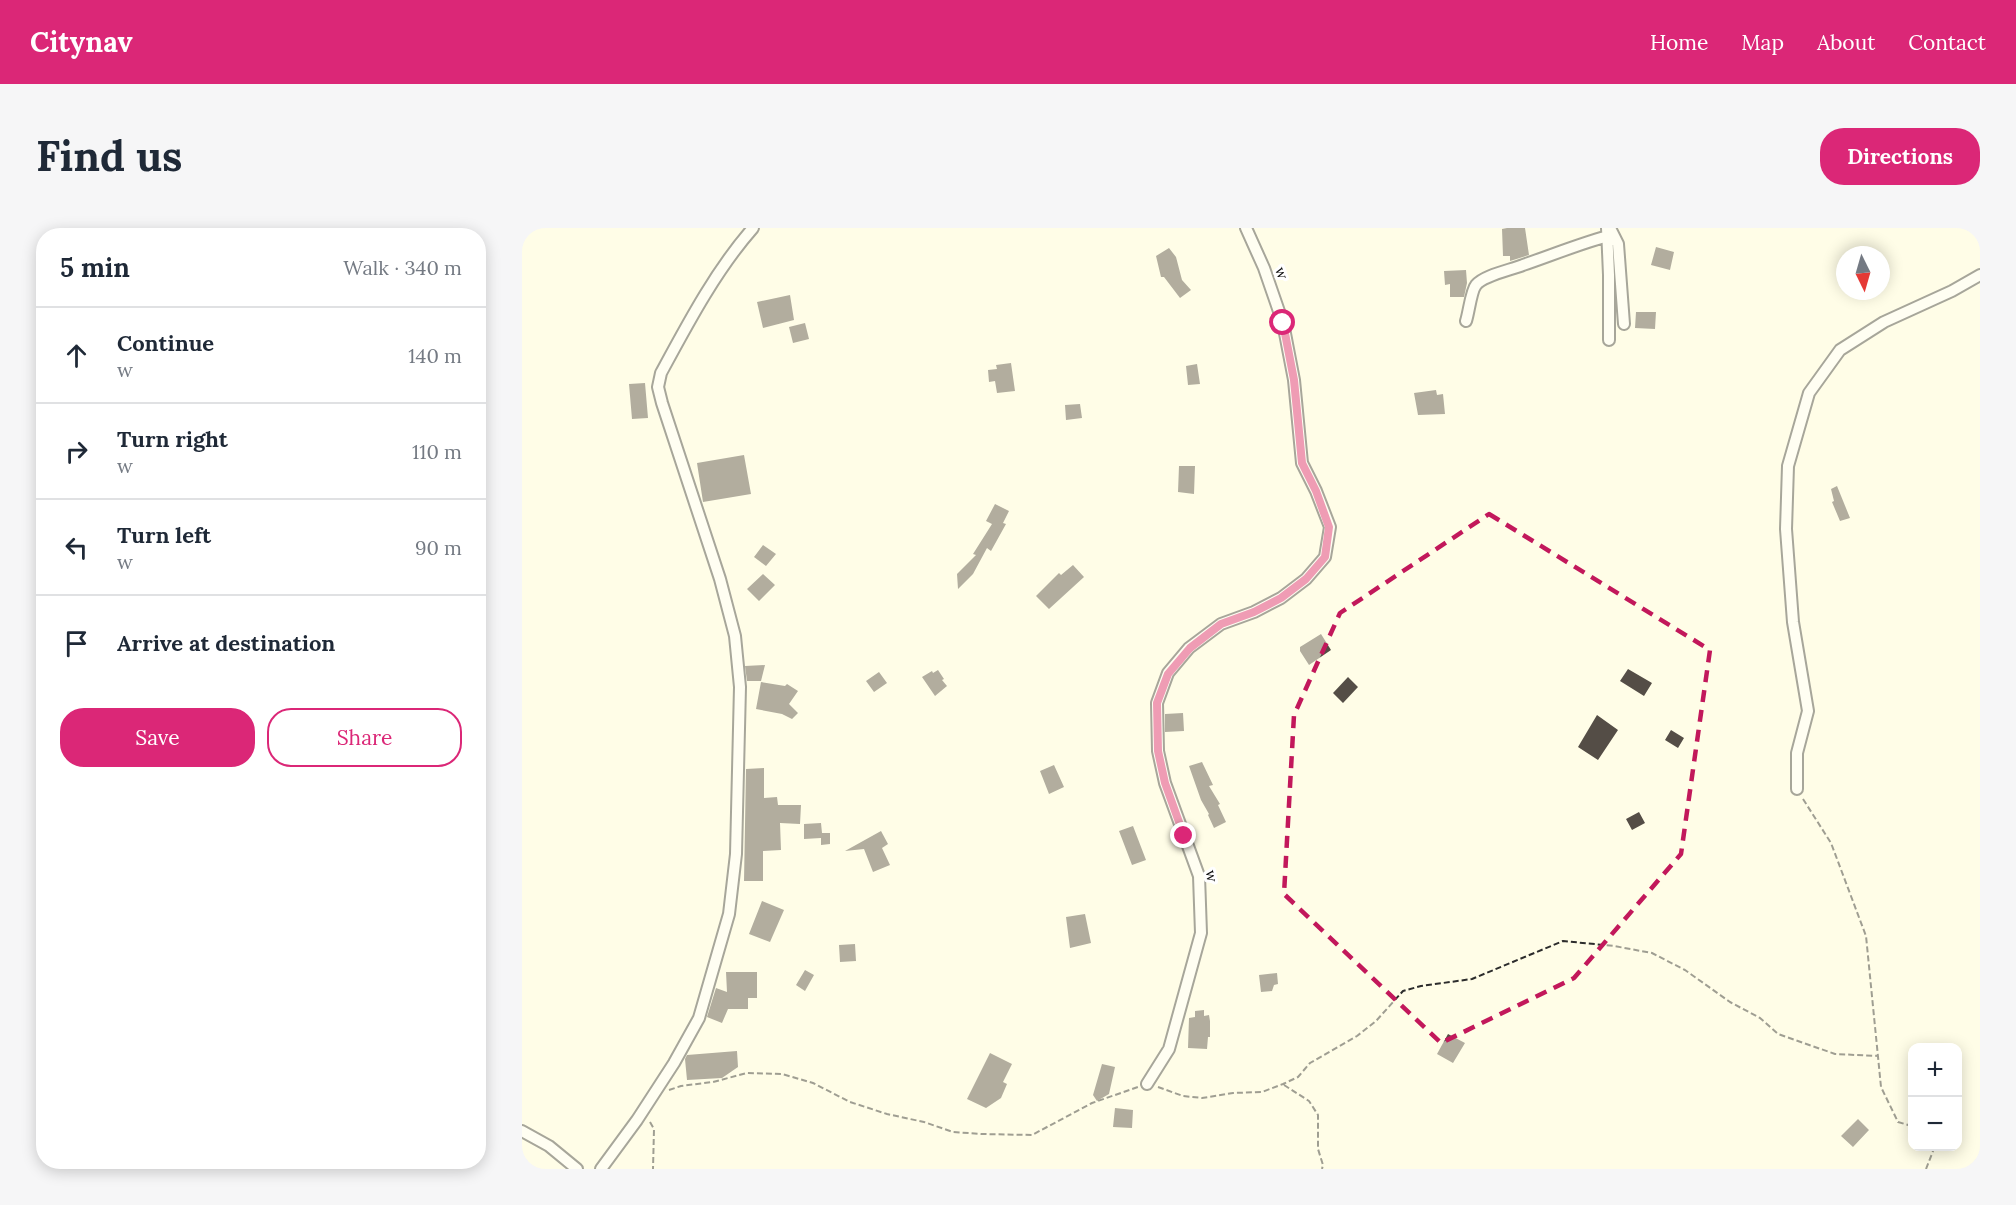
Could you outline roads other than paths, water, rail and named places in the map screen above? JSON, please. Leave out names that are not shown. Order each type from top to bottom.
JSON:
[{"type":"street","points":[[601,1169],[643,1111],[699,1018],[729,914],[736,854],[740,687],[735,636],[723,591],[658,387],[661,373],[711,287],[753,228]]},
{"type":"street","name":"w","points":[[1147,1084],[1169,1049],[1201,933],[1199,876],[1165,783],[1158,751],[1157,703],[1168,674],[1190,648],[1221,624],[1254,612],[1281,598],[1306,579],[1325,557],[1329,527],[1316,491],[1302,463],[1294,380],[1283,323],[1264,268],[1246,228]]},
{"type":"street","points":[[1466,321],[1473,288],[1480,280],[1608,231]]},
{"type":"street","points":[[1608,231],[1618,244],[1624,324]]},
{"type":"street","points":[[1608,231],[1609,340]]},
{"type":"street","points":[[1797,789],[1797,753],[1808,711],[1793,622],[1786,529],[1788,466],[1809,393],[1840,350],[1884,322],[1952,291],[1980,275]]},
{"type":"street","points":[[522,1131],[549,1146],[577,1169]]}]
